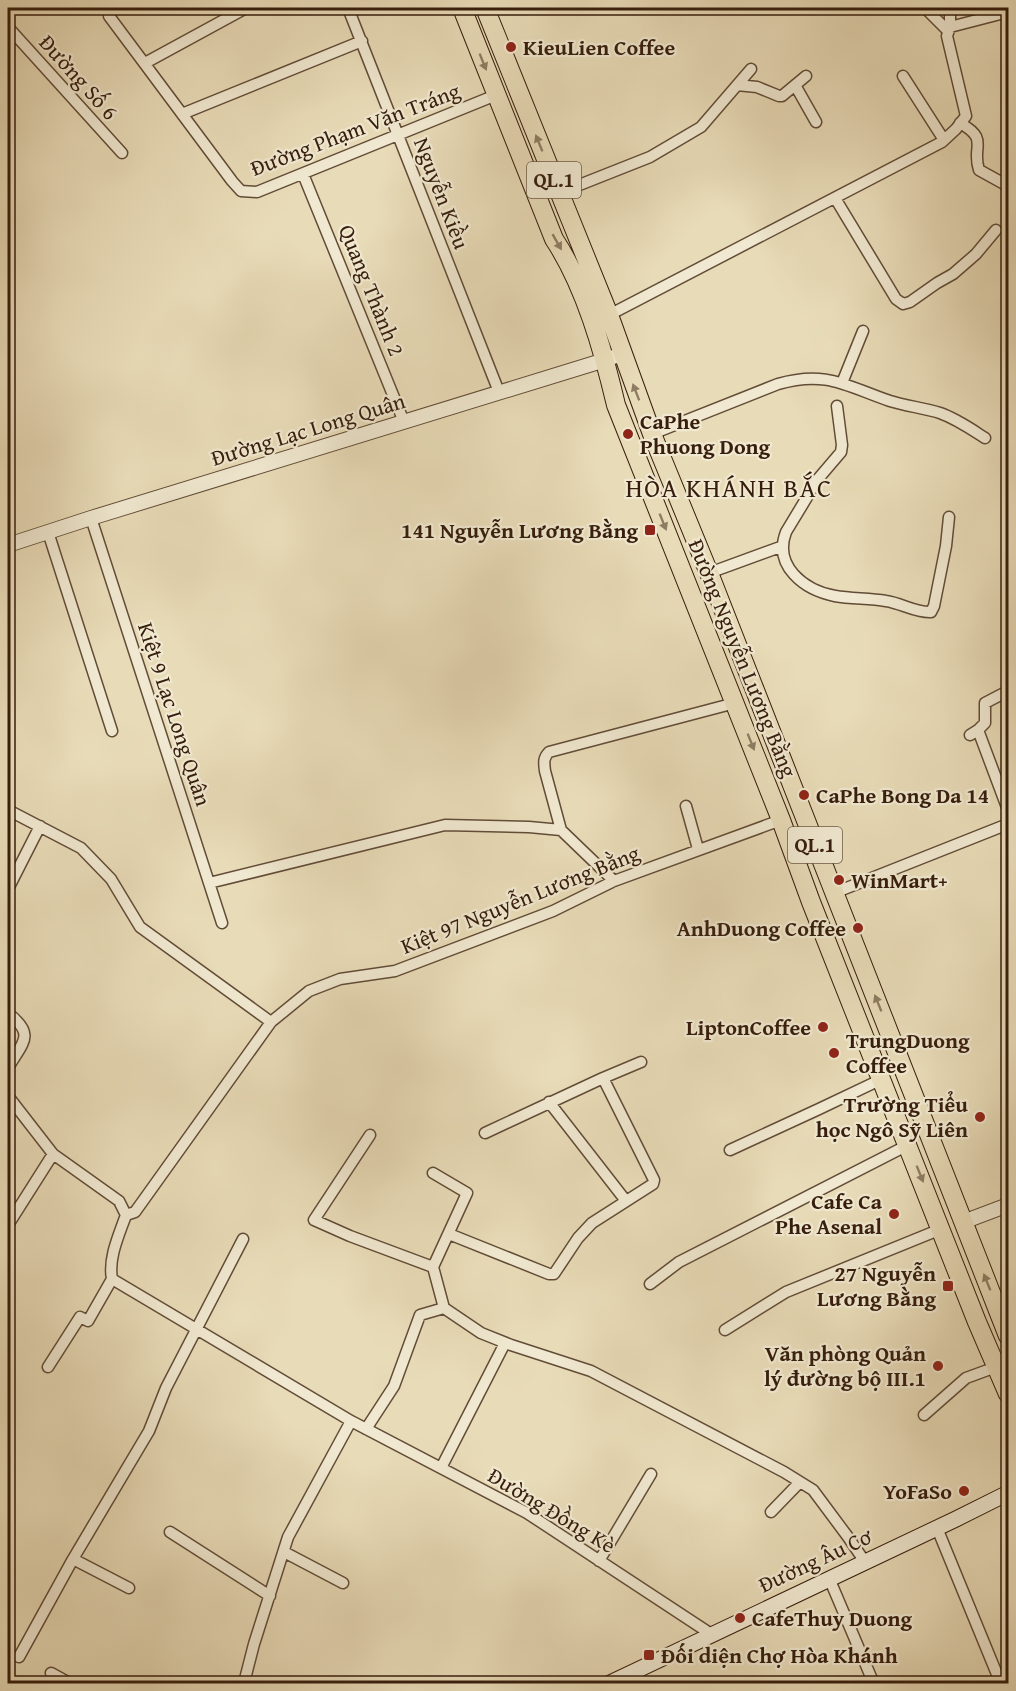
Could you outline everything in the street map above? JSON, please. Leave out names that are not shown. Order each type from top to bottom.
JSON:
[{"type":"highway","name":"Đường Nguyễn Lương Bằng","points":[[462,8],[554,239],[565,256],[591,317],[652,434],[709,573],[1008,1336]]},
{"type":"highway","name":"Đường Nguyễn Lương Bằng","points":[[485,8],[609,315],[616,405],[782,820],[811,902],[1008,1394]]},
{"type":"highway","points":[[890,1100],[913,1091]]},
{"type":"main road","name":"Đường Âu Cơ","points":[[608,1683],[1008,1493]]},
{"type":"street","points":[[145,63],[246,8]]},
{"type":"street","name":"Nguyễn Kiều","points":[[348,8],[500,392]]},
{"type":"street","points":[[925,8],[949,29]]},
{"type":"street","points":[[609,315],[944,140],[966,116],[947,36],[950,8]]},
{"type":"street","points":[[949,29],[1008,12]]},
{"type":"street","name":"Đường Phạm Văn Tráng","points":[[109,16],[232,181],[242,191],[256,192],[496,95]]},
{"type":"street","name":"Đường Số 6","points":[[8,27],[122,153]]},
{"type":"street","points":[[182,114],[362,41]]},
{"type":"street","points":[[559,193],[650,157],[701,127],[751,69]]},
{"type":"street","points":[[737,86],[756,87],[781,96],[806,75]]},
{"type":"street","points":[[903,75],[944,140]]},
{"type":"street","points":[[795,85],[816,123]]},
{"type":"street","points":[[960,123],[973,131],[976,136],[979,145],[977,162],[979,170],[1008,186]]},
{"type":"street","name":"Quang Thành 2","points":[[303,174],[404,422]]},
{"type":"street","points":[[835,198],[887,284],[903,304],[910,302],[953,274],[976,254],[996,230]]},
{"type":"street","points":[[842,383],[863,331]]},
{"type":"street","name":"Đường Lạc Long Quân","points":[[8,545],[613,357]]},
{"type":"street","points":[[652,434],[788,381],[816,378],[842,383],[893,402],[940,413],[962,423],[985,438]]},
{"type":"street","points":[[837,406],[841,452],[818,479],[786,532],[783,546],[786,564],[795,577],[827,594],[885,600],[923,612],[931,612],[950,517]]},
{"type":"street","name":"Kiệt 9 Lạc Long Quân","points":[[91,518],[222,923]]},
{"type":"street","points":[[48,531],[112,731]]},
{"type":"street","points":[[709,573],[783,546]]},
{"type":"street","points":[[1008,691],[985,703],[986,721],[974,733],[1008,810]]},
{"type":"street","points":[[614,881],[561,830],[544,771],[545,756],[549,752],[735,703]]},
{"type":"street","points":[[686,806],[698,849]]},
{"type":"street","points":[[8,810],[81,848],[111,879],[140,927],[271,1022]]},
{"type":"street","name":"Kiệt 97 Nguyễn Lương Bằng","points":[[126,1215],[135,1212],[271,1022],[309,991],[340,979],[395,971],[553,911],[614,881],[782,820]]},
{"type":"street","points":[[834,893],[1008,824]]},
{"type":"street","points":[[209,883],[446,825],[561,830]]},
{"type":"street","points":[[8,889],[40,826]]},
{"type":"street","points":[[8,1013],[21,1024],[26,1039],[8,1068]]},
{"type":"street","points":[[485,1133],[641,1062]]},
{"type":"street","points":[[449,1234],[554,1274],[585,1230],[651,1186],[654,1180],[603,1078]]},
{"type":"street","points":[[730,1150],[882,1078]]},
{"type":"street","points":[[8,1096],[52,1154],[119,1201],[126,1215],[113,1252],[110,1270],[112,1279],[88,1321],[80,1317],[48,1367]]},
{"type":"street","points":[[549,1102],[626,1201]]},
{"type":"street","points":[[370,1135],[314,1220],[433,1268]]},
{"type":"street","points":[[650,1284],[679,1262],[908,1145]]},
{"type":"street","points":[[8,1225],[52,1154]]},
{"type":"street","points":[[433,1173],[467,1193],[433,1268],[444,1308],[481,1333],[591,1371],[800,1482],[813,1490],[865,1562]]},
{"type":"street","points":[[963,1222],[1008,1205]]},
{"type":"street","points":[[724,1330],[786,1292],[941,1229]]},
{"type":"street","points":[[19,1657],[73,1559],[149,1431],[166,1388],[243,1239]]},
{"type":"street","name":"Đường Đồng Kè","points":[[112,1279],[351,1421],[527,1513],[711,1634]]},
{"type":"street","points":[[366,1429],[394,1386],[420,1315],[444,1308]]},
{"type":"street","points":[[441,1468],[505,1343]]},
{"type":"street","points":[[924,1415],[966,1378],[996,1367]]},
{"type":"street","points":[[246,1683],[254,1644],[288,1537],[351,1421]]},
{"type":"street","points":[[598,1560],[651,1474]]},
{"type":"street","points":[[771,1512],[800,1482]]},
{"type":"street","points":[[937,1528],[1001,1683]]},
{"type":"street","points":[[170,1532],[270,1596]]},
{"type":"street","points":[[284,1552],[343,1583]]},
{"type":"street","points":[[73,1559],[129,1588]]},
{"type":"street","points":[[829,1578],[874,1683]]},
{"type":"street","points":[[51,1673],[71,1683]]},
{"type":"place","name":"KieuLien Coffee","points":[[511,47]]},
{"type":"place","name":"CaPhe Phuong Dong","points":[[628,434]]},
{"type":"place","name":"141 Nguyễn Lương Bằng","points":[[650,530]]},
{"type":"place","name":"CaPhe Bong Da 14","points":[[804,795]]},
{"type":"place","name":"WinMart+","points":[[839,880]]},
{"type":"place","name":"AnhDuong Coffee","points":[[858,928]]},
{"type":"place","name":"LiptonCoffee","points":[[823,1027]]},
{"type":"place","name":"TrungDuong Coffee","points":[[834,1053]]},
{"type":"place","name":"Trường Tiểu học Ngô Sỹ Liên","points":[[980,1117]]},
{"type":"place","name":"Cafe Ca Phe Asenal","points":[[894,1214]]},
{"type":"place","name":"27 Nguyễn Lương Bằng","points":[[948,1286]]},
{"type":"place","name":"Văn phòng Quản lý đường bộ III.1","points":[[938,1366]]},
{"type":"place","name":"YoFaSo","points":[[964,1491]]},
{"type":"place","name":"CafeThuy Duong","points":[[740,1618]]},
{"type":"place","name":"Đối diện Chợ Hòa Khánh","points":[[649,1655]]},
{"type":"district","name":"HÒA KHÁNH BẮC","points":[[729,488]]}]
